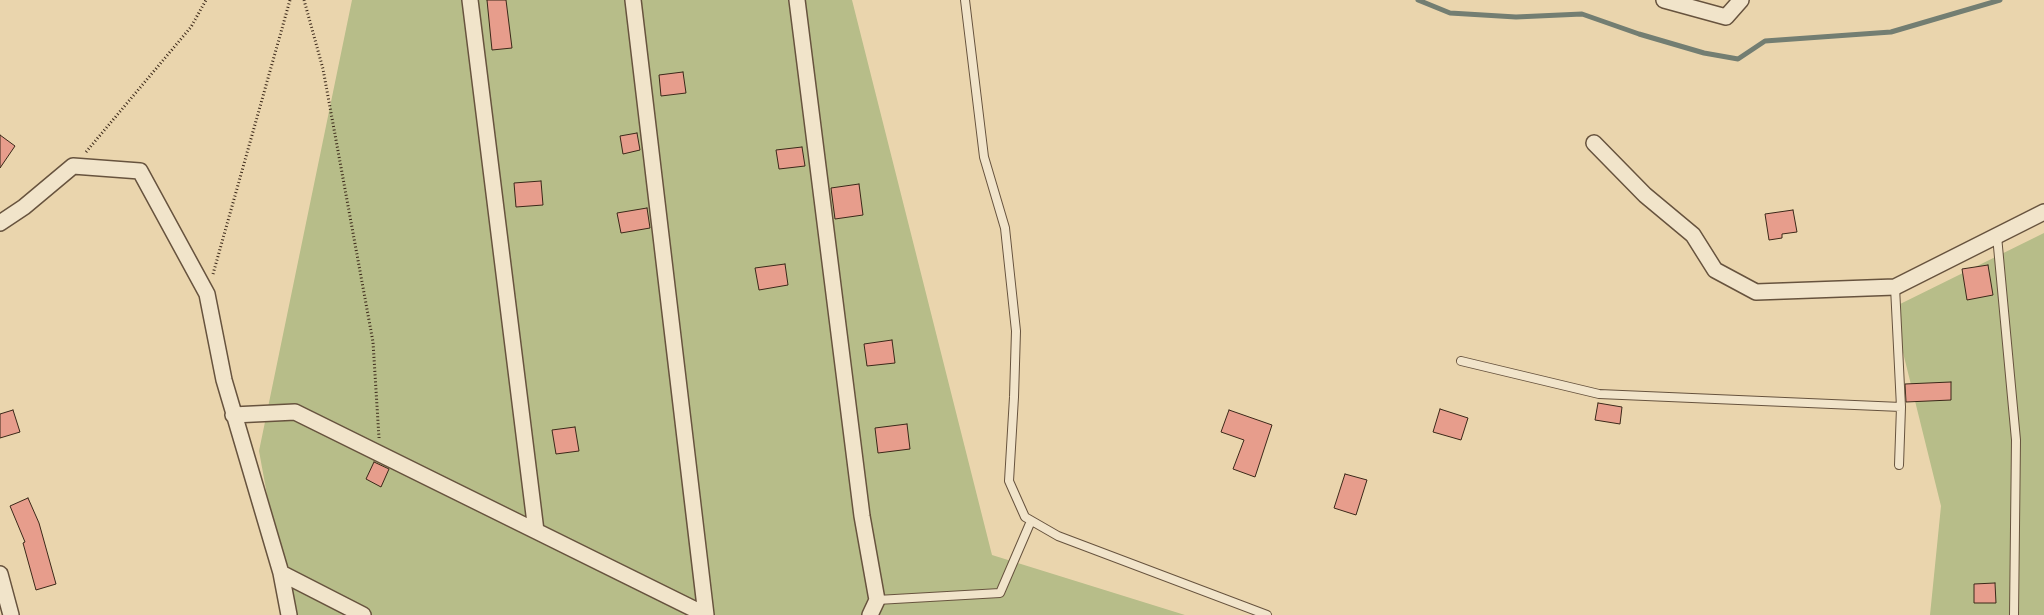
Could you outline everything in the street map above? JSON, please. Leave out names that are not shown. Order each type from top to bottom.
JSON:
[{"type":"street","points":[[470,0],[536,531]]},
{"type":"street","points":[[633,0],[707,615]]},
{"type":"street","points":[[797,0],[862,516],[877,600],[870,615]]},
{"type":"street","points":[[1664,0],[1726,17],[1741,0]]},
{"type":"street","points":[[1594,144],[1645,195],[1693,235],[1715,270],[1756,292],[1895,287],[2044,212]]},
{"type":"street","points":[[0,223],[24,207],[73,166],[140,171],[207,294],[224,380],[281,573],[289,615]]},
{"type":"street","points":[[233,415],[295,412],[707,615]]},
{"type":"street","points":[[281,573],[363,615]]},
{"type":"street","points":[[0,574],[11,615]]},
{"type":"lane","points":[[965,0],[984,157],[1005,228],[1016,331],[1009,481],[1025,517],[1058,536],[1267,615]]},
{"type":"lane","points":[[1997,236],[2016,440],[2014,615]]},
{"type":"lane","points":[[1895,287],[1901,407],[1899,465]]},
{"type":"lane","points":[[1461,361],[1599,394],[1901,407]]},
{"type":"lane","points":[[877,600],[1000,593],[1031,521]]},
{"type":"path","points":[[73,166],[120,114],[191,27],[206,0]]},
{"type":"path","points":[[207,294],[290,0]]},
{"type":"path","points":[[304,0],[323,69],[373,342],[380,454]]},
{"type":"green space","points":[[352,0],[852,0],[992,555],[1185,615],[289,615],[259,451]]},
{"type":"green space","points":[[2044,233],[2044,615],[1930,615],[1941,506],[1892,308]]},
{"type":"building","points":[[487,0],[506,0],[512,48],[492,50]]},
{"type":"building","points":[[683,72],[686,93],[661,96],[659,75]]},
{"type":"building","points":[[637,133],[640,150],[623,154],[620,136]]},
{"type":"building","points":[[0,135],[15,146],[0,168]]},
{"type":"building","points":[[802,147],[805,166],[779,169],[776,150]]},
{"type":"building","points":[[541,181],[543,205],[516,207],[514,183]]},
{"type":"building","points":[[859,184],[863,215],[835,219],[831,188]]},
{"type":"building","points":[[647,208],[650,228],[621,233],[617,213]]},
{"type":"building","points":[[1793,210],[1797,232],[1782,234],[1782,238],[1769,240],[1765,214]]},
{"type":"building","points":[[785,264],[788,285],[759,290],[755,268]]},
{"type":"building","points":[[1988,265],[1993,295],[1967,300],[1962,269]]},
{"type":"building","points":[[892,340],[895,363],[867,366],[864,344]]},
{"type":"building","points":[[1951,382],[1951,400],[1906,402],[1905,384]]},
{"type":"building","points":[[1598,403],[1622,407],[1620,424],[1595,420]]},
{"type":"building","points":[[1440,409],[1468,418],[1461,440],[1433,432]]},
{"type":"building","points":[[13,410],[20,432],[0,438],[0,414]]},
{"type":"building","points":[[1229,410],[1272,425],[1255,477],[1233,469],[1244,440],[1221,432]]},
{"type":"building","points":[[907,424],[910,449],[878,453],[875,428]]},
{"type":"building","points":[[575,427],[579,451],[556,454],[552,430]]},
{"type":"building","points":[[374,462],[389,469],[381,487],[366,479]]},
{"type":"building","points":[[1345,474],[1367,480],[1356,515],[1334,508]]},
{"type":"building","points":[[28,498],[39,523],[56,584],[36,590],[23,543],[25,542],[10,506]]},
{"type":"building","points":[[1995,583],[1996,603],[1974,603],[1974,584]]},
{"type":"waterway","points":[[1418,0],[1450,13],[1516,17],[1582,14],[1639,34],[1704,53],[1738,59],[1765,41],[1891,32],[2000,0]]}]
